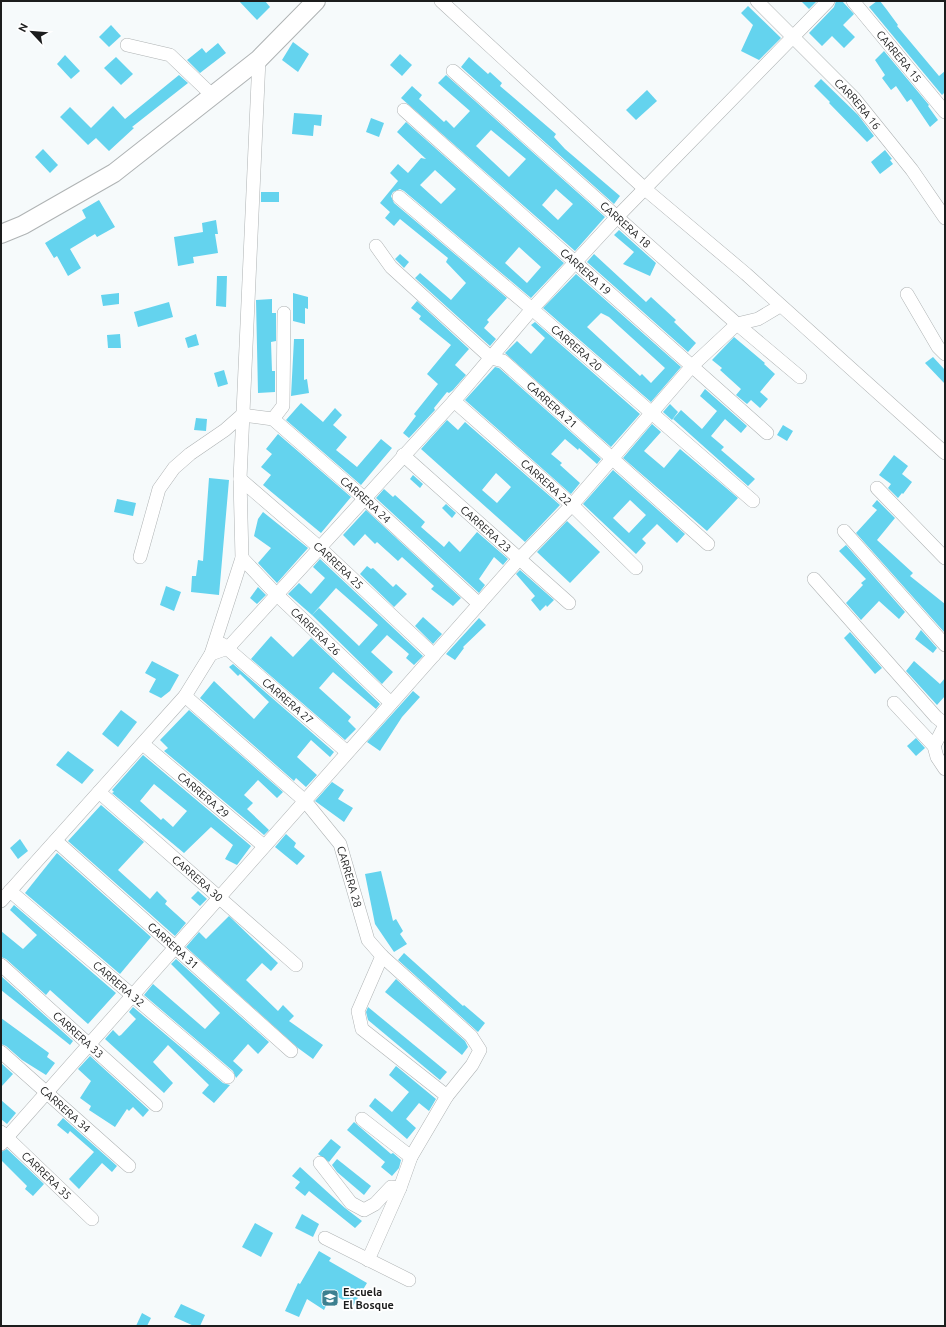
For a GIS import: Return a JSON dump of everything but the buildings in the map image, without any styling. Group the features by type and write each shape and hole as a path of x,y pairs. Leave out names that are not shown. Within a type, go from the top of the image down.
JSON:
{"main road":[{"path":"1,234 23,225 114,173 259,59 316,1"}],"street":[{"path":"441,1 645,189 746,274 945,453"},
{"name":"CARRERA 16","path":"757,1 794,36 854,98 912,170 945,218"},
{"path":"211,654 228,648 454,401 532,309 618,216 828,1"},
{"name":"CARRERA 15","path":"853,1 945,112"},
{"path":"127,45 170,55 213,96"},
{"path":"1,901 185,696 211,654 242,558 240,479 242,415 259,59"},
{"name":"CARRERA 18","path":"453,71 618,216 737,324 800,377"},
{"name":"CARRERA 19","path":"404,110 767,433"},
{"name":"CARRERA 20","path":"398,197 532,309 753,502"},
{"name":"CARRERA 21","path":"376,246 394,270 491,358 504,361 708,544"},
{"path":"907,294 943,347"},
{"path":"3,1137 46,1092 519,559 572,505 611,457 692,366 737,324 758,319 780,306"},
{"path":"140,557 159,489 174,468 190,454 225,430 242,415 273,419 283,406 284,313"},
{"name":"CARRERA 22","path":"454,401 572,505 636,568"},
{"name":"CARRERA 24","path":"273,419 364,498 479,604"},
{"name":"CARRERA 23","path":"403,455 569,603"},
{"name":"CARRERA 25","path":"240,479 320,548 434,655"},
{"path":"877,488 945,558"},
{"path":"844,531 945,645"},
{"name":"CARRERA 26","path":"242,558 276,594 391,703"},
{"path":"814,579 936,717 945,724 934,746"},
{"name":"CARRERA 27","path":"216,638 223,646 228,648 347,752"},
{"name":"CARRERA 28","path":"185,696 305,800 340,844 368,940 382,956 471,1036 480,1050 472,1065 448,1096"},
{"path":"894,703 934,746 937,757 945,769"},
{"name":"CARRERA 29","path":"143,744 264,846"},
{"name":"CARRERA 30","path":"99,792 296,965"},
{"name":"CARRERA 31","path":"56,841 291,1051"},
{"name":"CARRERA 32","path":"10,891 228,1077"},
{"path":"368,1260 400,1188 411,1157 448,1096 362,1029 358,1011 382,956"},
{"name":"CARRERA 33","path":"1,965 156,1104"},
{"name":"CARRERA 34","path":"1,1052 130,1166"},
{"path":"362,1119 411,1157"},
{"name":"CARRERA 35","path":"3,1137 92,1219"},
{"path":"320,1163 351,1203 364,1210 375,1204 391,1187 400,1188"},
{"path":"325,1238 408,1280"}],"place":[{"name":"Escuela El Bosque","path":"330,1298"}]}
